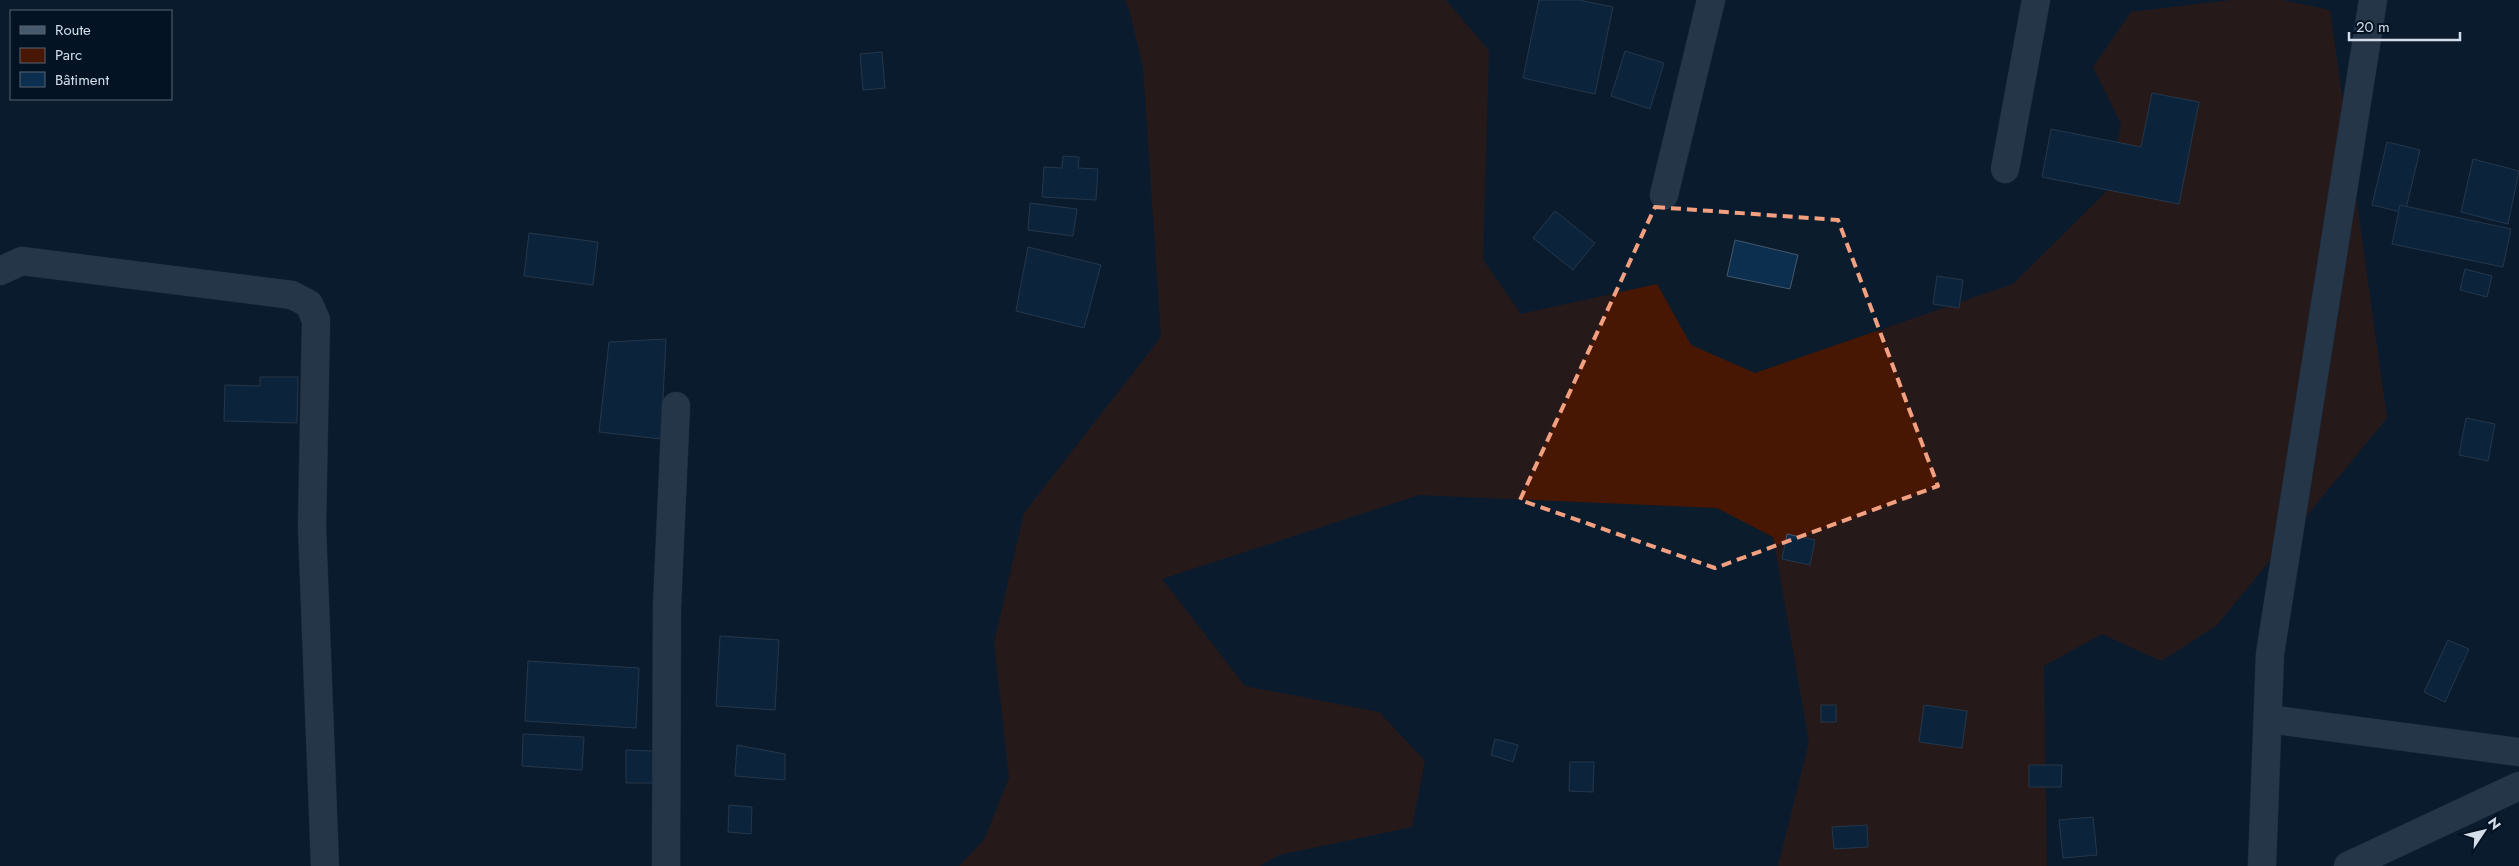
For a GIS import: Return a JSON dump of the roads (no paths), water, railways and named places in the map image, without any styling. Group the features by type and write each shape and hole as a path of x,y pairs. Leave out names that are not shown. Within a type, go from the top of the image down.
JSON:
{"street":[{"path":"1664,195 1711,0"},
{"path":"2005,168 2036,0"},
{"path":"2262,866 2270,654 2373,0"},
{"path":"0,272 22,261 292,295 309,304 316,320 312,527 325,866"},
{"path":"666,866 667,606 676,406"},
{"path":"2268,719 2519,752"},
{"path":"2348,866 2519,786"}]}
